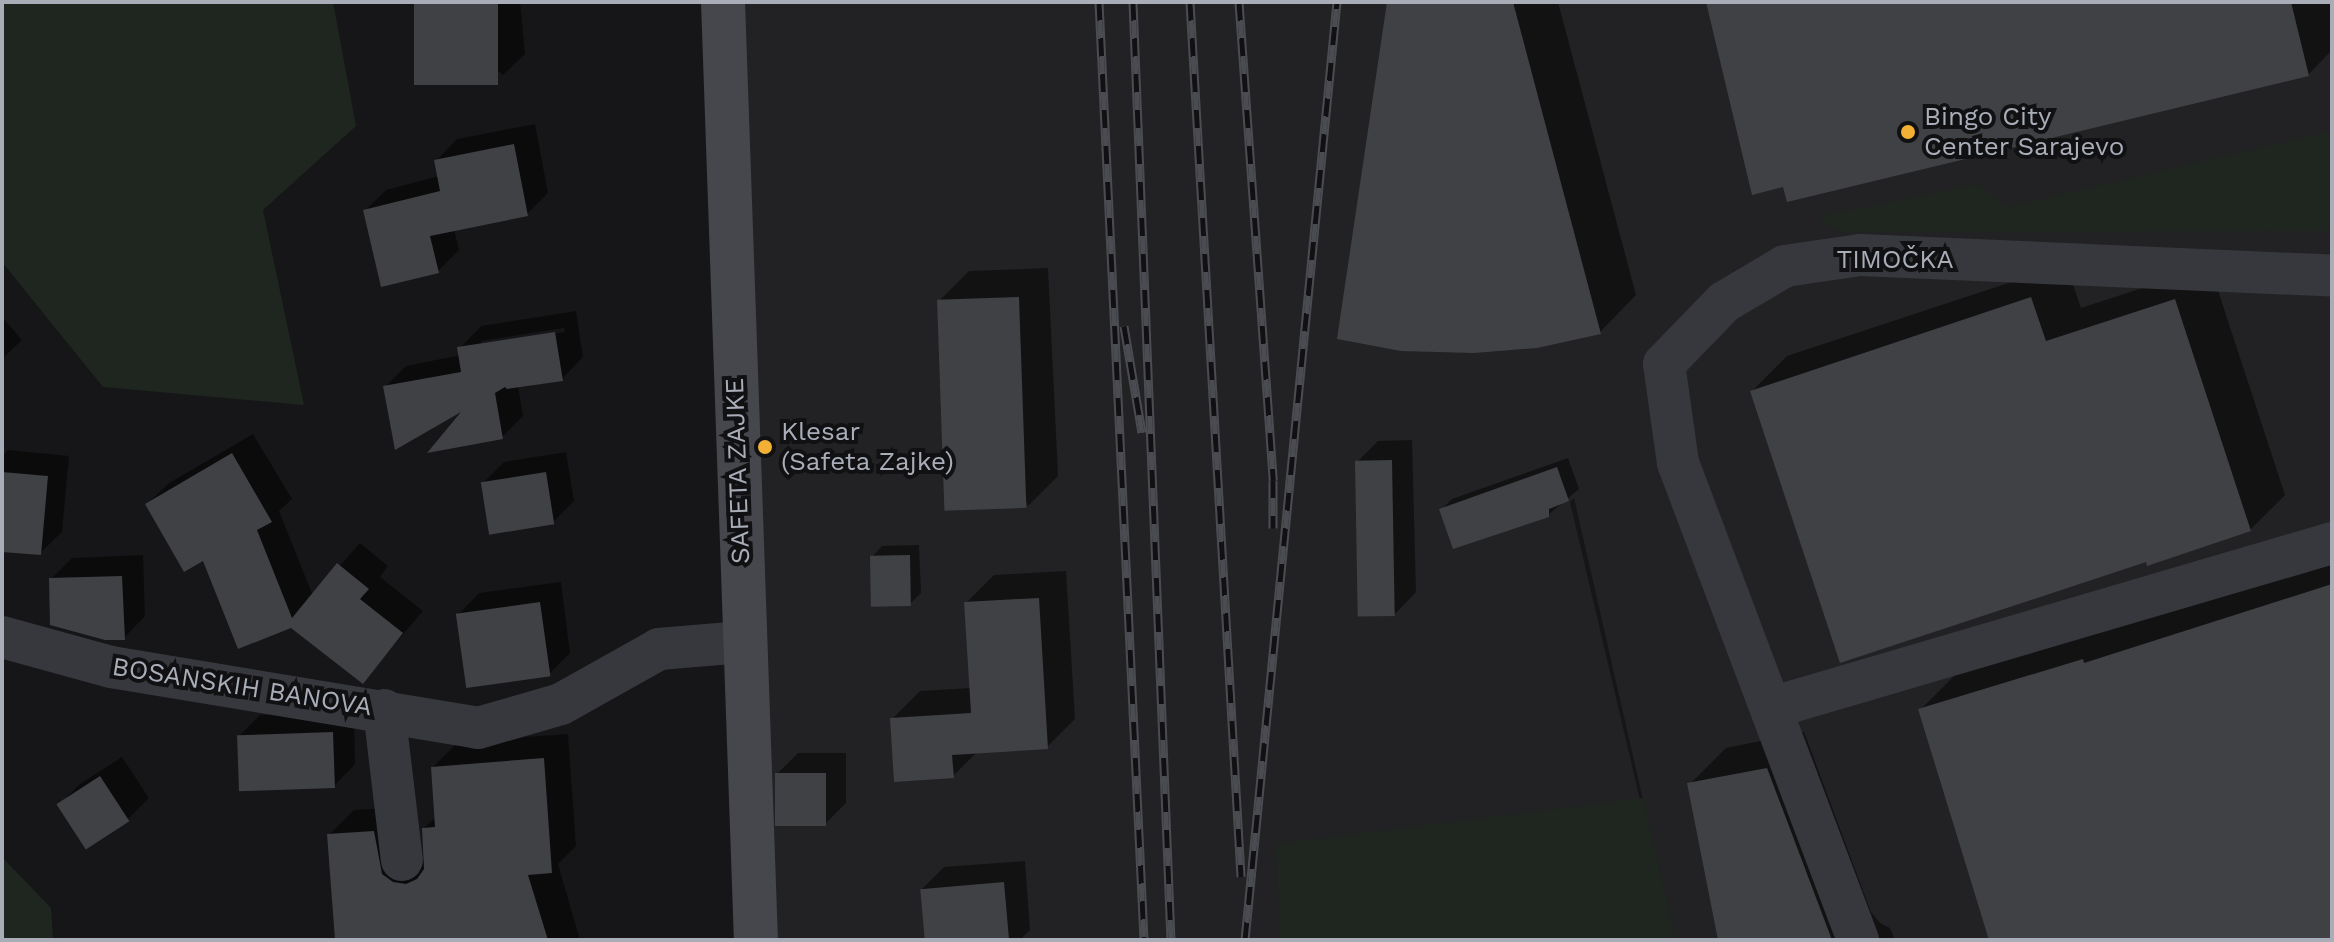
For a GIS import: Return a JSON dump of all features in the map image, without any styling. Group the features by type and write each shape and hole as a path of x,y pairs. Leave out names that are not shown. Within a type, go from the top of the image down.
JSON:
{"main road":[{"name":"SAFETA ZAJKE","path":"723,2 743,642 756,940"}],"street":[{"name":"TIMOČKA","path":"1858,940 1678,463 1664,364 1724,302 1785,266 1860,255 2332,276"},
{"path":"1771,708 2332,543"},
{"name":"BOSANSKIH BANOVA","path":"2,637 111,667 384,710 402,860"},
{"path":"384,710 478,728 561,704 659,649 743,642"}],"shaded area":[{"path":"2,2 333,2 356,126 263,210 304,405 103,387 2,262"},
{"path":"724,2 2332,2 2332,940 1675,940 1574,498 1570,502 1673,940 756,940"},
{"path":"2332,131 2332,231 1841,232 1818,217 1978,184 2007,207"},
{"path":"1643,798 1676,940 1280,940 1276,844"},
{"path":"2,857 51,908 53,940 2,940"}],"building":[{"path":"414,2 498,2 498,85 414,85"},
{"path":"1387,2 1513,2 1601,334 1537,348 1474,353 1401,351 1337,339"},
{"name":"Bingo City Center Sarajevo","path":"1706,2 2291,2 2309,76 1787,202 1783,187 1752,195"},
{"path":"514,144 528,216 430,236 439,273 381,287 363,210 440,191 434,160"},
{"path":"1019,297 1026,508 944,511 937,300"},
{"path":"2031,297 2046,341 2175,299 2251,531 2147,566 2146,562 1840,663 1750,391"},
{"path":"555,332 563,381 505,387 495,393 503,439 427,453 461,412 395,450 383,386 461,372 457,347"},
{"path":"232,453 272,522 257,530 292,618 337,563 369,589 360,599 403,633 363,684 291,628 238,649 203,561 184,572 145,504"},
{"path":"1392,460 1395,616 1358,617 1355,461"},
{"path":"1557,467 1569,501 1549,509 1549,517 1453,549 1439,509"},
{"path":"2,472 48,476 41,555 2,552"},
{"path":"546,472 554,524 489,535 481,482"},
{"path":"910,555 911,606 871,607 870,556"},
{"path":"122,576 125,640 105,640 50,625 49,578"},
{"path":"2332,584 2332,940 1989,940 1918,709 2083,659 2084,663"},
{"path":"1039,598 1048,749 952,755 954,778 894,782 890,718 971,713 964,602"},
{"path":"540,602 550,676 466,688 456,614"},
{"path":"333,732 335,788 239,791 237,735"},
{"path":"544,758 552,873 528,875 548,940 335,940 327,834 374,831 382,874 393,882 406,884 417,879 424,869 422,828 435,827 431,767"},
{"path":"1767,768 1832,940 1718,940 1687,783"},
{"path":"775,773 826,773 826,826 775,826"},
{"path":"100,776 129,821 86,850 56,804"},
{"path":"1004,882 1009,940 925,940 920,889"}],"railway":[{"path":"1099,2 1144,940"},
{"path":"1133,2 1171,940"},
{"path":"1190,2 1241,877"},
{"path":"1239,2 1273,480 1273,528"},
{"path":"1245,940 1337,2"},
{"path":"1124,326 1142,432"}],"place":[{"name":"Bingo City Center Sarajevo","path":"1908,132"},
{"name":"Klesar (Safeta Zajke)","path":"765,447"}]}
